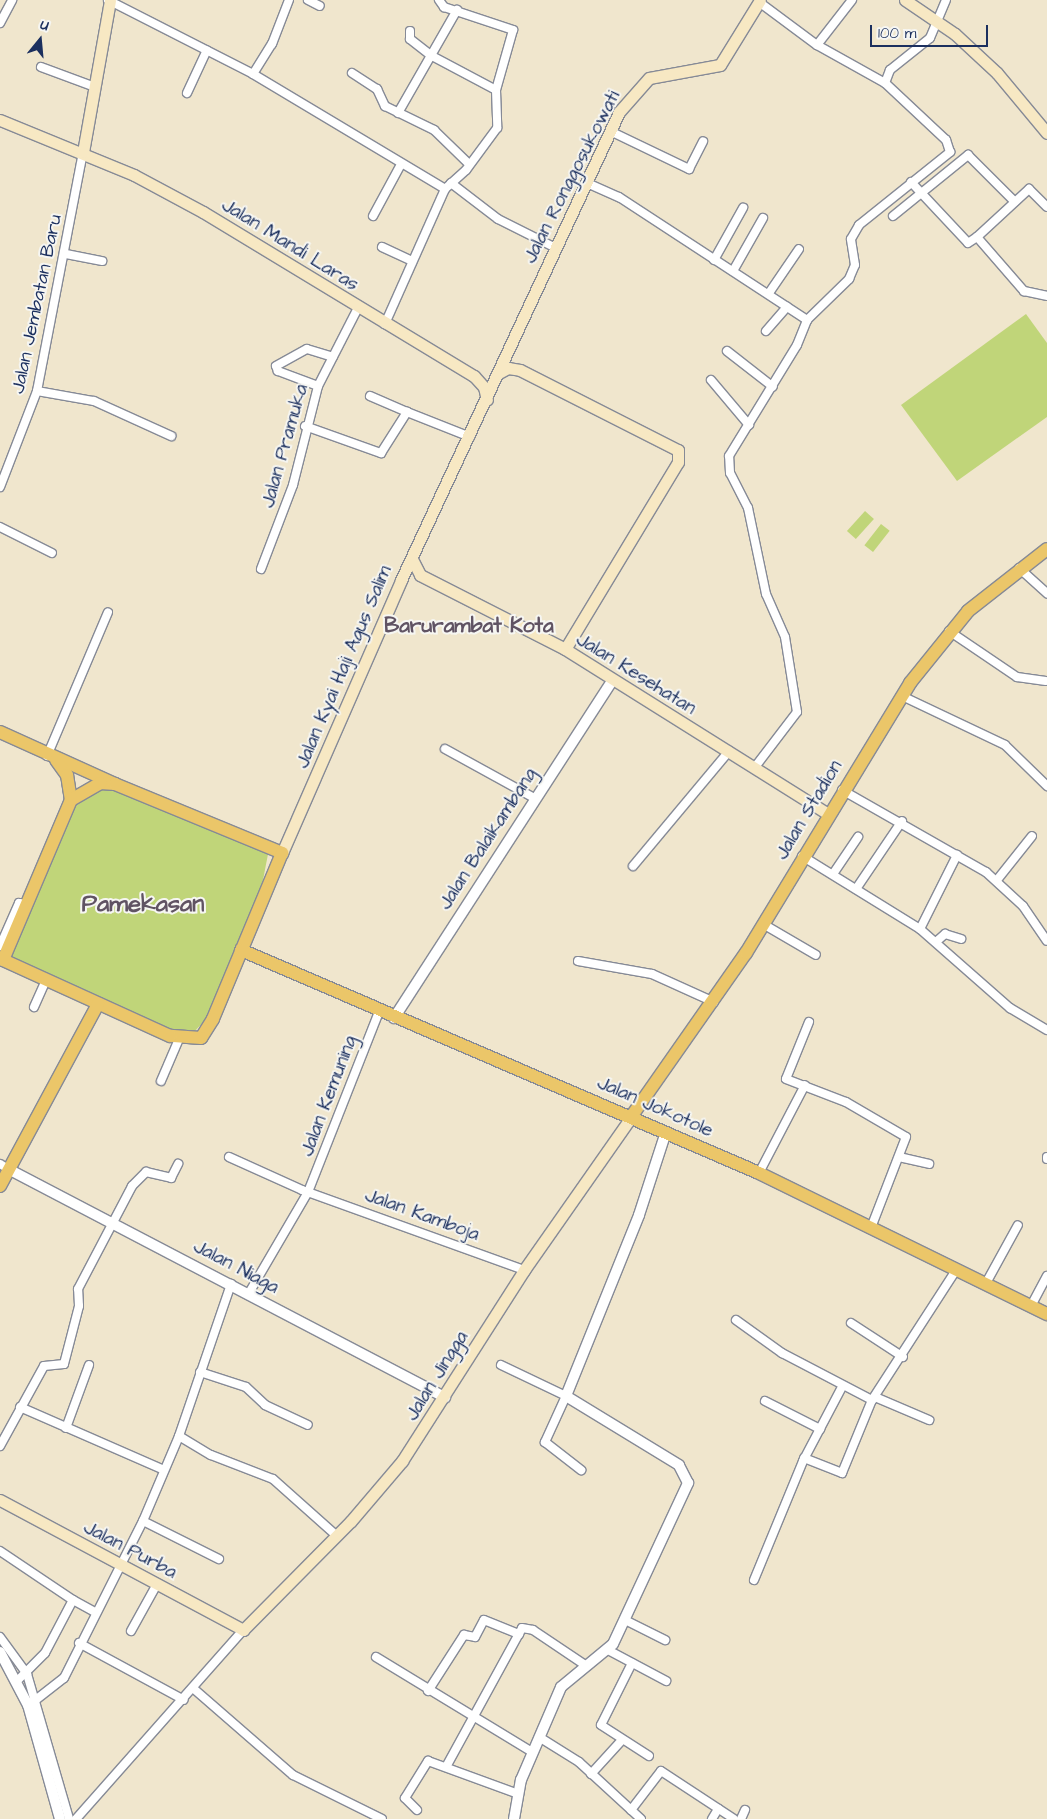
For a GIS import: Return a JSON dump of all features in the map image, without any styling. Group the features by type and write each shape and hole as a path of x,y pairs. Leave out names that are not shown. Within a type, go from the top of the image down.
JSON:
{"main road":[{"path":"83,152 92,86 109,0"},
{"path":"905,0 955,34 998,73 1047,133"},
{"name":"Jalan Ronggosukowati","path":"499,372 510,351 554,247 623,105 650,78 720,65 759,1"},
{"name":"Jalan Mandi Laras","path":"0,120 83,152 183,201 358,308 474,376"},
{"path":"510,351 520,370"},
{"path":"474,376 487,378 499,372 520,370 673,446 679,456 565,649"},
{"name":"Jalan Kyai Haji Agus Salim","path":"179,1039 195,1040 206,1032 401,580 487,401 499,372"},
{"path":"474,376 484,387 487,401"},
{"name":"Jalan Stadion","path":"635,1118 714,1002 764,924 802,856 902,696 950,630 1019,568 1047,549"},
{"path":"401,580 420,575 412,559"},
{"name":"Jalan Kesehatan","path":"420,575 565,649 828,814"},
{"path":"0,732 52,758 282,853"},
{"path":"52,758 66,775 71,800"},
{"path":"115,784 86,788 71,800 28,904 1,960 179,1039"},
{"name":"Jalan Jokotole","path":"241,950 379,1012 635,1118 759,1173 872,1225 985,1285 1047,1314"},
{"path":"0,1186 5,1167 98,1004"},
{"name":"Jalan Jingga","path":"243,1630 336,1536 402,1461 524,1270 635,1118"},
{"name":"Jalan Purba","path":"0,1500 243,1630"}],"street":[{"path":"0,23 12,0"},
{"path":"109,0 253,74 400,166 444,189"},
{"path":"253,74 272,44 289,0"},
{"path":"308,0 320,6"},
{"path":"385,324 444,189 469,164 497,128 496,90 513,30 444,7 439,0"},
{"path":"817,45 852,0"},
{"path":"885,83 890,70 924,44 940,24 946,0"},
{"path":"759,1 817,45 885,83 949,144 947,156 916,188 893,216"},
{"path":"398,113 457,10"},
{"path":"410,31 410,40 432,56 496,90"},
{"path":"187,93 207,50"},
{"path":"41,67 92,86"},
{"path":"352,73 377,89 382,103 398,113 434,130 469,164"},
{"path":"610,131 689,169 703,141"},
{"name":"Jalan Jembatan Baru","path":"0,487 31,411 37,391 66,254 83,152"},
{"path":"761,771 797,712 785,637 766,594 748,508 728,463 773,387 807,320 849,278 855,265 851,239 859,226 968,155 1015,202"},
{"path":"373,216 400,166"},
{"path":"587,182 619,198 714,260 770,293 807,320"},
{"path":"451,183 498,219 554,247"},
{"path":"916,188 968,243 1031,189 1047,206"},
{"path":"714,260 743,208"},
{"path":"733,271 763,218"},
{"path":"977,237 1024,291 1047,296"},
{"path":"382,247 412,262"},
{"path":"770,293 799,249"},
{"path":"66,254 102,261"},
{"path":"766,331 787,306"},
{"name":"Jalan Pramuka","path":"261,569 293,485 305,426 318,386 358,308"},
{"path":"318,386 278,371 276,366 307,349 333,357"},
{"path":"727,351 773,387"},
{"path":"711,380 749,425"},
{"path":"37,391 94,402 169,435"},
{"path":"370,396 470,437"},
{"path":"305,426 381,453 407,412"},
{"path":"0,526 52,553"},
{"path":"1019,568 1047,593"},
{"path":"52,758 108,612"},
{"path":"950,630 1017,677 1046,681"},
{"name":"Jalan Balaikambang","path":"394,1018 534,798 613,680"},
{"path":"902,696 1005,745 1047,786"},
{"path":"445,748 534,798"},
{"path":"633,866 729,751"},
{"path":"842,790 902,821 997,880 1023,906 1047,941"},
{"path":"856,888 902,821"},
{"path":"833,874 858,836"},
{"path":"997,880 1032,836"},
{"path":"920,929 958,855"},
{"path":"802,856 856,888 937,941 1010,1008 1047,1030"},
{"path":"1,940 19,903 28,904"},
{"path":"764,924 816,954"},
{"path":"937,941 945,934 961,939"},
{"path":"578,961 652,974 714,1002"},
{"path":"34,1007 46,980"},
{"name":"Jalan Kemuning","path":"249,1293 308,1192 379,1012"},
{"path":"809,1022 785,1077 906,1135 872,1225"},
{"path":"161,1081 179,1039"},
{"path":"759,1173 805,1085"},
{"path":"581,1470 544,1442 566,1396 639,1215 666,1132"},
{"path":"899,1156 929,1164"},
{"name":"Jalan Kamboja","path":"229,1157 308,1192 524,1270"},
{"path":"0,1446 44,1366 64,1364 79,1306 78,1289 112,1223 143,1174 168,1179 178,1164"},
{"name":"Jalan Niaga","path":"5,1167 249,1293 444,1397"},
{"path":"985,1285 1018,1225"},
{"path":"804,1458 838,1474 848,1464 870,1399 900,1355 953,1268"},
{"path":"1031,1306 1047,1276"},
{"path":"33,1702 58,1686 143,1521 178,1436 231,1284"},
{"path":"736,1320 763,1342 842,1387 930,1420"},
{"path":"851,1323 900,1355"},
{"path":"66,1428 89,1365"},
{"path":"501,1365 566,1396 686,1471 688,1484 674,1518 625,1620 608,1650 564,1682 532,1752 516,1793 514,1819"},
{"path":"200,1372 246,1387 265,1405 308,1425"},
{"path":"754,1580 804,1458 842,1387"},
{"path":"765,1401 820,1429"},
{"path":"20,1407 164,1470"},
{"path":"178,1436 211,1455 273,1479 336,1536"},
{"path":"143,1521 219,1559"},
{"path":"0,1551 73,1600 95,1612"},
{"path":"130,1631 157,1584"},
{"path":"22,1677 45,1653 73,1600"},
{"path":"428,1690 464,1636 475,1637 484,1620 518,1634"},
{"path":"625,1620 665,1640"},
{"path":"446,1767 522,1628 533,1630 585,1665"},
{"path":"76,1819 194,1689 243,1630"},
{"path":"0,1637 22,1677 33,1702 60,1819"},
{"path":"79,1643 184,1700"},
{"path":"608,1650 666,1681"},
{"path":"0,1652 22,1677 47,1765 69,1819"},
{"path":"376,1657 472,1718 532,1752"},
{"path":"632,1663 601,1725 621,1741 649,1756"},
{"path":"194,1689 293,1775 382,1819"},
{"path":"539,1737 591,1774 641,1819"},
{"path":"591,1774 621,1741"},
{"path":"417,1810 405,1798 424,1764 428,1761 516,1793"},
{"path":"631,1810 661,1771 734,1819"},
{"path":"712,1819 718,1809"},
{"path":"741,1819 745,1810"}],"green space":[{"path":"1026,314 1047,343 1047,417 957,481 901,405"},
{"path":"865,511 874,519 856,539 847,531"},
{"path":"881,524 890,531 873,552 864,545"},
{"path":"92,780 263,848 268,854 259,901 211,1014 193,1033 170,1032 15,963 8,955 73,796"}],"district":[{"name":"Barurambat Kota","path":"469,626"},
{"name":"Pamekasan","path":"143,905"}]}
